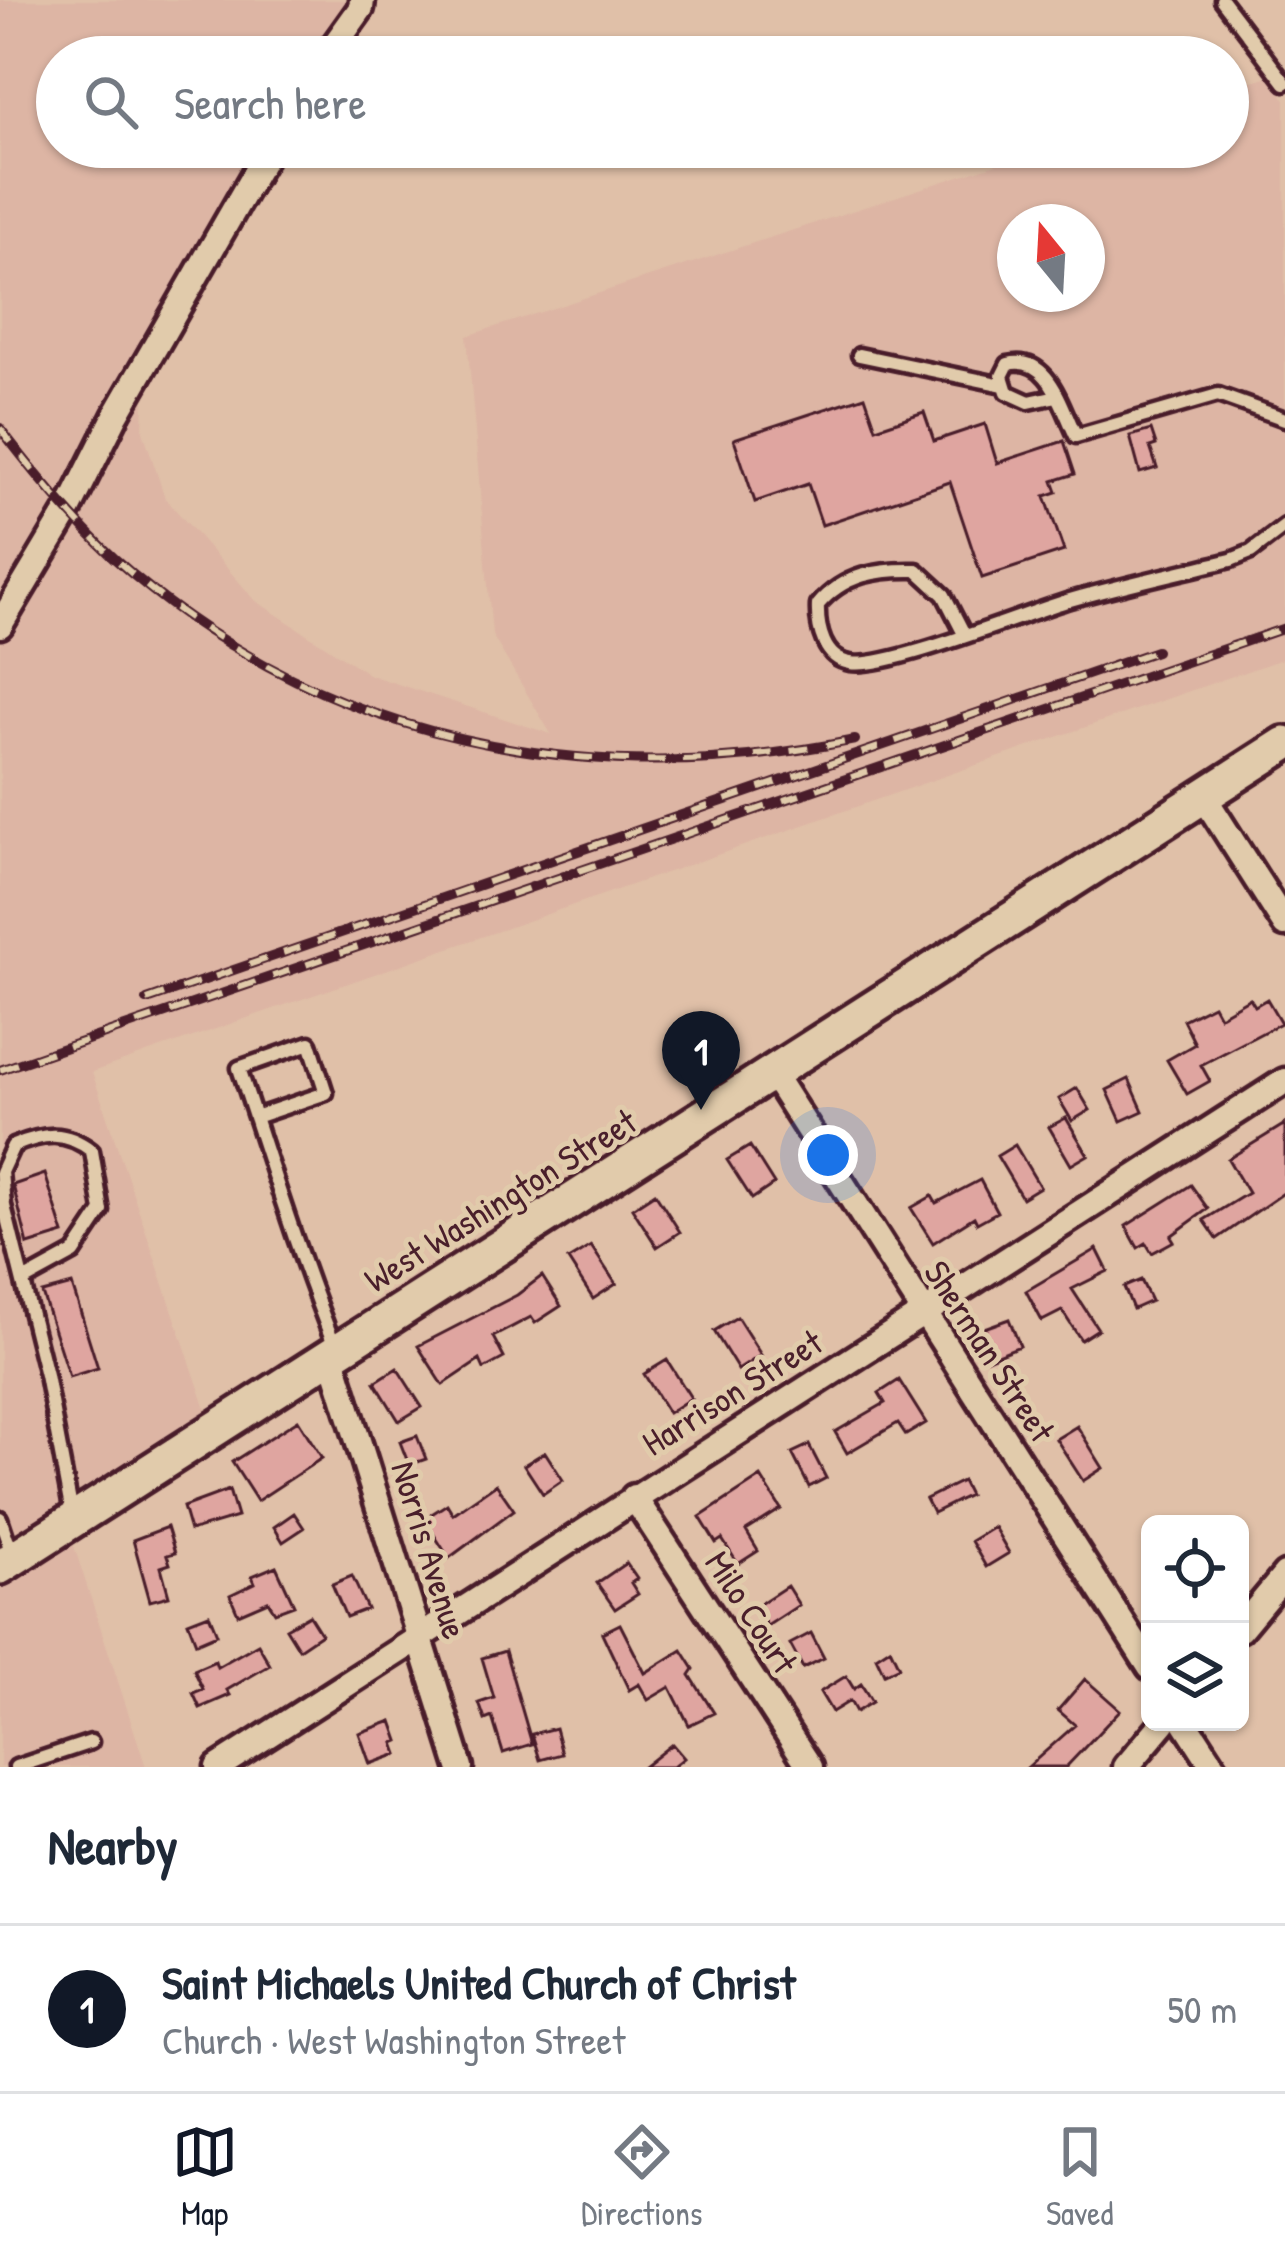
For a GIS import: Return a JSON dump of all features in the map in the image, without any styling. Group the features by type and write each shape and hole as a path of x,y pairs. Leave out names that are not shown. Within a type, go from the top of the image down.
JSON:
{"main road":[{"name":"West Washington Street","path":"7,1563 1285,744"}],"street":[{"path":"341,36 364,3"},
{"path":"0,626 258,168"},
{"path":"1204,797 1285,923"},
{"name":"Sherman Street","path":"772,1073 1141,1653"},
{"name":"Harrison Street","path":"218,1767 1285,1081"},
{"name":"Norris Avenue","path":"334,1352 460,1767"},
{"name":"Milo Court","path":"634,1497 810,1767"},
{"path":"1245,1623 1285,1575"},
{"path":"1126,1767 1156,1731"},
{"path":"1191,1731 1214,1767"}],"lane":[{"path":"1222,0 1285,83"},
{"path":"859,355 1003,385"},
{"path":"1057,396 1030,402 1007,392 1003,385 1008,364 1021,361 1038,367 1057,396 1076,436 1218,395 1285,419"},
{"path":"964,634 935,582 917,570 888,569 842,582 818,605 823,640 845,663 871,664 1071,600 1231,560 1251,552 1285,526"},
{"path":"255,1117 326,1093 310,1043 239,1068 255,1117 334,1352"},
{"path":"23,1281 74,1253 102,1211 92,1151 71,1135 37,1136 13,1146 1,1172 4,1206 46,1375 73,1520"},
{"path":"0,1518 7,1563"},
{"path":"16,1767 91,1742"}],"shaded area":[{"path":"0,0 372,0 350,36 36,36 36,168 269,168 145,371 143,431 165,498 256,601 370,675 551,734 492,635 467,336 984,168 1249,168 1249,82 1272,75 1285,100 1285,658 92,1072 211,1424 0,1556"},
{"path":"72,1540 146,1767 0,1767 0,1586"}],"building":[{"path":"865,396 876,428 924,412 934,441 985,424 997,463 1064,441 1075,474 1053,481 1057,492 1045,496 1064,551 982,578 950,482 822,525 808,484 755,502 734,439"},
{"path":"1151,430 1156,445 1150,447 1157,468 1140,473 1130,436"},
{"path":"1250,998 1255,1006 1267,999 1281,1023 1201,1065 1210,1081 1187,1094 1167,1060 1195,1044 1183,1020 1213,1005 1219,1016"},
{"path":"1129,1079 1143,1111 1121,1121 1107,1090"},
{"path":"1077,1088 1090,1110 1072,1121 1059,1099"},
{"path":"1066,1118 1088,1155 1071,1165 1049,1127"},
{"path":"1285,1124 1285,1192 1217,1239 1204,1220 1248,1193 1228,1159"},
{"path":"1015,1145 1040,1187 1022,1198 997,1156"},
{"path":"750,1146 774,1184 752,1199 727,1160"},
{"path":"45,1174 64,1234 28,1245 13,1185"},
{"path":"980,1180 997,1212 977,1223 974,1217 933,1243 911,1208 932,1196 936,1203"},
{"path":"1191,1185 1208,1209 1171,1236 1174,1241 1152,1253 1146,1243 1138,1248 1126,1226"},
{"path":"655,1193 680,1232 657,1247 632,1208"},
{"path":"591,1246 616,1284 593,1299 568,1260"},
{"path":"1097,1249 1108,1271 1072,1289 1098,1329 1081,1340 1062,1311 1042,1321 1026,1291"},
{"path":"542,1276 561,1306 535,1323 531,1317 493,1337 504,1358 484,1369 480,1360 443,1385 418,1346 517,1295"},
{"path":"1141,1280 1151,1301 1133,1309 1124,1287"},
{"path":"72,1285 98,1368 69,1377 42,1293"},
{"path":"737,1317 761,1355 738,1370 714,1331"},
{"path":"1009,1319 1020,1346 987,1359 976,1331"},
{"path":"667,1360 691,1398 668,1413 644,1374"},
{"path":"397,1368 422,1407 399,1421 375,1382"},
{"path":"899,1380 926,1423 906,1435 898,1423 847,1453 835,1432 885,1403 879,1393"},
{"path":"298,1420 322,1458 257,1501 232,1462"},
{"path":"1077,1426 1103,1468 1083,1481 1056,1439"},
{"path":"417,1436 426,1459 409,1465 400,1442"},
{"path":"809,1445 826,1478 809,1487 792,1453"},
{"path":"545,1452 563,1480 543,1494 524,1465"},
{"path":"761,1477 781,1509 746,1531 758,1551 738,1564 722,1539 716,1543 700,1517"},
{"path":"962,1481 969,1495 933,1513 926,1499"},
{"path":"496,1484 514,1510 449,1558 424,1519 447,1504 453,1514"},
{"path":"229,1490 237,1517 190,1531 183,1507"},
{"path":"294,1513 304,1528 283,1542 274,1527"},
{"path":"167,1527 175,1553 167,1555 170,1564 161,1567 169,1596 150,1601 133,1540"},
{"path":"994,1527 1009,1553 986,1567 971,1541"},
{"path":"626,1563 637,1579 631,1583 638,1594 615,1609 597,1583"},
{"path":"276,1566 294,1605 275,1612 268,1601 238,1614 230,1595 255,1583 252,1576"},
{"path":"352,1576 367,1609 346,1617 332,1584"},
{"path":"787,1586 799,1605 767,1626 755,1607"},
{"path":"209,1614 217,1634 196,1643 188,1622"},
{"path":"309,1615 321,1634 299,1649 286,1628"},
{"path":"620,1624 645,1673 682,1650 694,1669 690,1675 714,1713 689,1725 670,1687 648,1700 639,1684 629,1690 602,1633"},
{"path":"811,1633 824,1658 803,1668 790,1644"},
{"path":"258,1644 270,1665 227,1690 230,1695 200,1708 193,1693 203,1689 194,1670 215,1661 217,1667"},
{"path":"890,1648 899,1667 884,1674 876,1657"},
{"path":"505,1651 532,1744 503,1753 492,1717 485,1720 479,1703 494,1698 482,1658"},
{"path":"846,1676 854,1689 861,1684 872,1702 856,1712 850,1701 832,1712 820,1692"},
{"path":"1085,1679 1120,1710 1066,1767 1028,1767 1075,1725 1058,1710"},
{"path":"392,1721 398,1754 370,1764 359,1733"},
{"path":"555,1728 562,1754 540,1760 532,1734"},
{"path":"672,1744 684,1758 673,1767 643,1767"}],"railway":[{"path":"0,428 98,543 194,621 279,672 369,711 462,739 558,755 656,760 755,755 855,740"},
{"path":"0,1070 1285,628"},
{"path":"147,1000 1156,651"}],"place":[{"name":"Saint Michaels United Church of Christ","path":"701,1110"}]}
